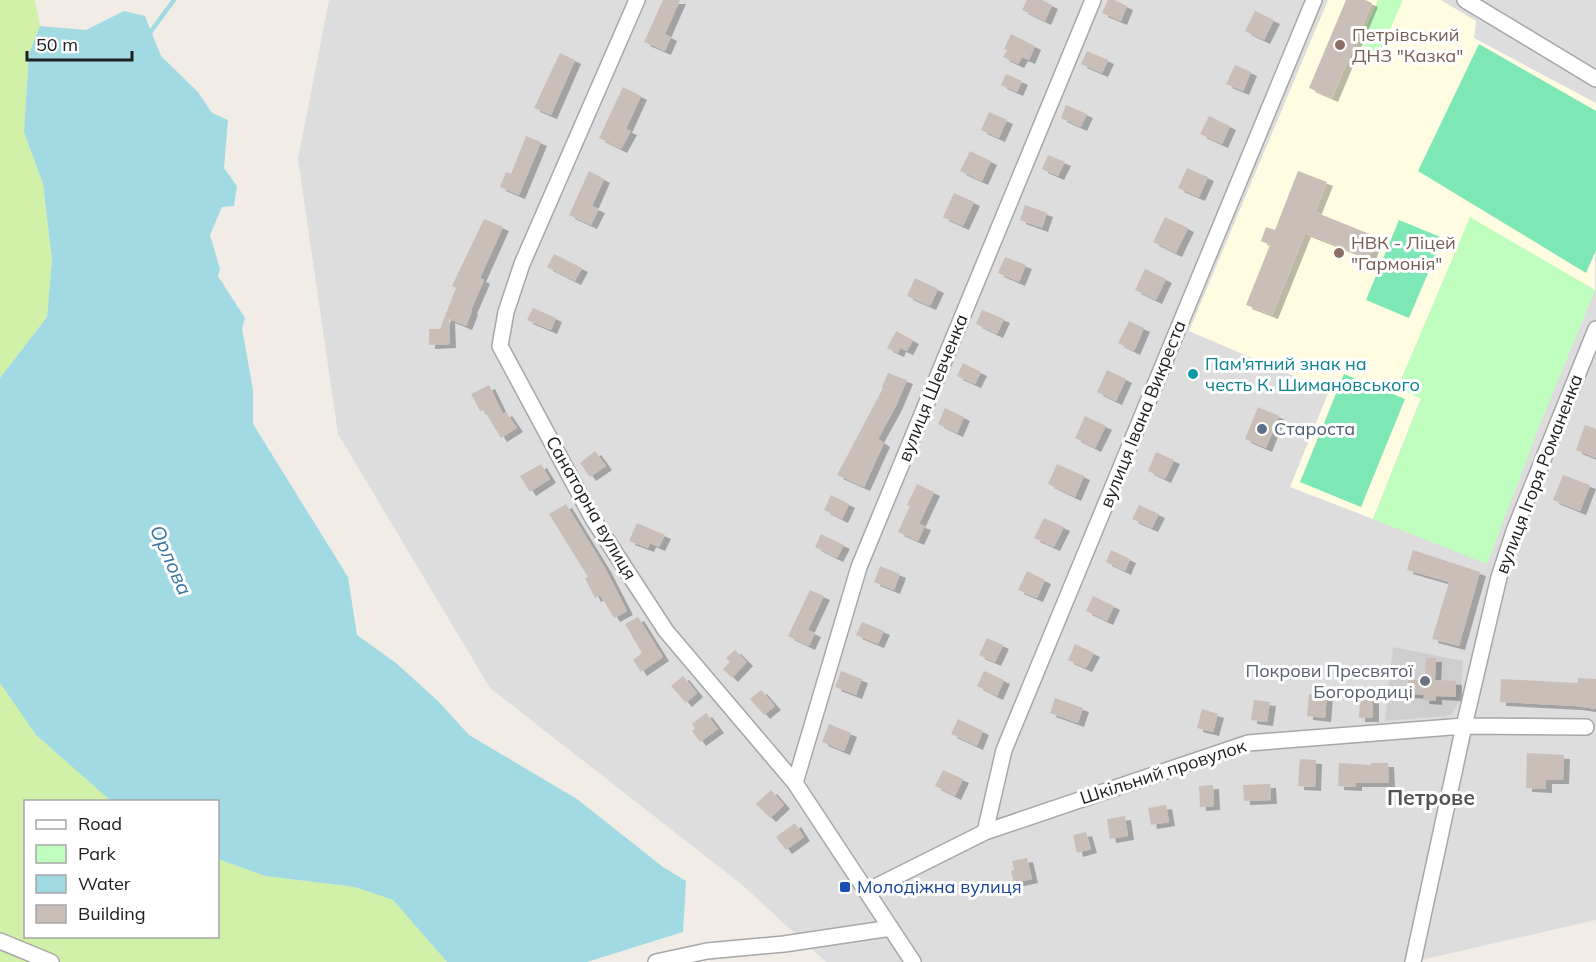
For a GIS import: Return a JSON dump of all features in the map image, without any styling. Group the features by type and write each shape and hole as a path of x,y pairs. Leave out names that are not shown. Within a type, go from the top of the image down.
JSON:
{"street":[{"name":"Санаторна вулиця","path":"637,0 522,264 506,312 500,346 593,519 666,631 795,783 914,962"},
{"name":"вулиця Шевченка","path":"795,783 859,567 1093,0"},
{"name":"вулиця Івана Викреста","path":"985,832 1004,750 1314,0"},
{"path":"1465,0 1596,79"},
{"name":"вулиця Ігоря Романенка","path":"1413,962 1499,577 1514,531 1596,329"},
{"name":"Шкільний провулок","path":"867,891 985,832 1248,743 1464,726 1586,727"},
{"path":"656,962 707,951 784,944 891,928"},
{"path":"0,941 51,962"}],"shaded area":[{"path":"329,0 1596,0 1596,920 1412,962 826,962 741,884 490,688 338,434 298,159"},
{"name":"НВК - Ліцей \"Гармонія\"","path":"1328,0 1441,0 1476,21 1474,38 1596,103 1595,290 1470,218 1398,387 1421,398 1373,519 1290,487 1329,391 1189,331"},
{"name":"Покрови Пресвятої Богородиці","path":"1393,647 1463,661 1460,700 1452,714 1385,721"}],"green space":[{"path":"0,0 35,0 40,26 29,53 24,132 43,184 52,260 47,317 0,378"},
{"path":"1378,0 1403,0 1379,54 1359,44"},
{"path":"1479,44 1596,111 1596,250 1586,273 1418,171"},
{"path":"1470,217 1595,290 1539,427 1487,564 1373,519 1421,399 1398,387"},
{"path":"1399,220 1443,238 1409,318 1366,300"},
{"path":"1344,374 1405,399 1361,507 1300,482"},
{"path":"0,683 36,735 110,800 24,800 24,938 219,938 219,859 265,876 355,887 393,900 447,962 0,962"}],"water":[{"path":"124,11 145,16 161,56 198,92 212,113 228,120 224,168 237,186 234,206 222,207 210,235 220,269 218,276 245,318 242,328 253,390 253,424 348,577 357,635 396,663 438,701 469,735 577,799 663,867 686,881 683,932 587,962 447,962 393,900 355,887 265,876 219,859 219,800 110,800 36,735 0,683 0,378 47,317 52,260 43,184 24,132 29,53 40,26 86,30"}],"building":[{"path":"663,0 680,0 665,34 671,37 665,51 644,42"},
{"path":"1027,0 1042,0 1052,5 1045,21 1022,10"},
{"path":"1108,0 1114,0 1127,6 1121,21 1102,13"},
{"name":"Петрівський ДНЗ \"Казка\"","path":"1346,0 1365,0 1372,3 1332,98 1309,88"},
{"path":"1255,11 1274,20 1264,40 1245,31"},
{"path":"1011,34 1035,46 1029,60 1022,57 1018,64 1003,57"},
{"path":"1087,51 1108,60 1102,73 1081,64"},
{"path":"560,53 575,60 551,115 534,108"},
{"path":"1235,65 1251,72 1243,91 1226,84"},
{"path":"1006,74 1022,81 1017,92 1001,85"},
{"path":"623,87 641,96 626,129 631,131 621,149 599,138"},
{"path":"1066,105 1087,114 1081,127 1061,118"},
{"path":"989,112 1007,120 999,138 981,130"},
{"path":"1209,116 1230,126 1222,144 1200,134"},
{"path":"526,136 541,142 519,195 500,187 506,172 511,174"},
{"path":"970,151 991,161 982,181 960,171"},
{"path":"1048,155 1065,162 1058,176 1042,169"},
{"path":"1187,168 1208,177 1199,197 1178,188"},
{"path":"589,171 604,179 592,206 599,209 591,225 569,215"},
{"path":"1298,171 1327,182 1315,212 1377,237 1369,258 1305,233 1272,315 1246,305 1270,245 1261,241 1266,227 1275,230"},
{"path":"954,193 974,202 963,226 943,217"},
{"path":"1025,205 1047,213 1042,228 1020,220"},
{"path":"1165,217 1188,228 1176,253 1153,242"},
{"path":"484,219 503,227 480,278 484,280 466,326 449,319 450,344 429,345 429,329 440,329 456,288 452,286"},
{"path":"554,254 582,268 575,281 547,267"},
{"path":"1005,257 1026,265 1019,282 998,273"},
{"path":"1145,269 1166,279 1156,300 1135,290"},
{"path":"915,278 938,289 930,306 907,296"},
{"path":"533,308 556,318 551,330 527,320"},
{"path":"982,310 1004,319 997,334 976,324"},
{"path":"1129,321 1144,328 1134,351 1118,343"},
{"path":"896,331 913,340 907,351 900,348 898,353 887,348"},
{"path":"963,363 981,372 975,384 957,376"},
{"path":"1107,370 1126,379 1116,401 1097,392"},
{"path":"888,373 907,380 878,439 884,443 864,487 837,475 883,388"},
{"path":"489,385 503,414 506,412 517,428 501,438 484,410 480,411 471,394"},
{"path":"1258,407 1279,416 1266,448 1245,439"},
{"path":"945,408 964,417 957,433 938,424"},
{"path":"1085,416 1106,426 1095,448 1075,438"},
{"path":"1585,425 1596,429 1596,458 1576,450"},
{"path":"595,451 606,466 590,477 580,463"},
{"path":"1156,452 1174,460 1165,479 1148,471"},
{"path":"541,464 550,479 530,492 520,476"},
{"path":"1057,464 1084,476 1075,497 1048,484"},
{"path":"1563,475 1590,485 1580,511 1553,500"},
{"path":"917,484 934,492 919,524 925,526 918,541 898,532"},
{"path":"831,495 849,504 842,519 824,510"},
{"path":"566,504 605,568 627,611 614,618 600,595 595,598 585,578 588,577 549,514"},
{"path":"1139,505 1159,514 1152,528 1132,519"},
{"path":"1044,518 1064,527 1054,547 1034,538"},
{"path":"637,523 665,535 659,547 650,543 648,548 629,541"},
{"path":"821,534 844,545 837,558 815,547"},
{"path":"1111,550 1130,559 1125,571 1106,562"},
{"path":"1413,550 1480,572 1459,646 1432,639 1449,582 1407,570"},
{"path":"880,566 900,574 894,590 874,582"},
{"path":"1027,571 1045,580 1037,598 1018,590"},
{"path":"810,590 824,596 808,630 815,633 809,646 788,636"},
{"path":"1093,596 1114,606 1107,621 1086,611"},
{"path":"638,617 663,657 641,672 633,660 642,653 625,624"},
{"path":"862,622 884,631 878,644 856,635"},
{"path":"987,638 1003,645 995,662 979,655"},
{"path":"1075,644 1094,653 1086,668 1068,660"},
{"path":"735,650 747,662 732,678 723,669 730,662 726,658"},
{"path":"1426,658 1436,658 1435,680 1456,681 1456,697 1436,696 1436,701 1423,700 1424,695 1408,694 1408,680 1425,680"},
{"path":"841,671 862,679 856,695 835,687"},
{"path":"984,671 1004,680 997,696 977,686"},
{"path":"683,676 697,693 686,703 671,686"},
{"path":"1578,678 1596,679 1596,709 1500,702 1501,679 1578,683"},
{"path":"761,690 775,706 764,715 750,699"},
{"path":"1309,694 1327,695 1325,718 1307,716"},
{"path":"1360,695 1373,695 1373,718 1359,718"},
{"path":"1055,698 1083,708 1078,723 1050,713"},
{"path":"1254,700 1270,702 1267,722 1251,720"},
{"path":"1202,709 1218,714 1213,732 1197,728"},
{"path":"706,713 718,729 700,742 692,731 695,728 692,724"},
{"path":"958,719 983,731 977,746 951,734"},
{"path":"829,724 851,733 844,751 822,742"},
{"path":"1527,753 1564,755 1563,780 1546,780 1546,789 1526,788"},
{"path":"1300,759 1316,760 1315,787 1298,786"},
{"path":"1339,763 1371,765 1371,763 1388,763 1389,783 1356,783 1356,787 1338,786"},
{"path":"943,770 963,779 955,796 935,786"},
{"path":"1270,784 1271,800 1244,801 1243,785"},
{"path":"1213,785 1214,806 1200,807 1199,786"},
{"path":"771,790 784,805 770,818 756,804"},
{"path":"1166,805 1169,822 1151,825 1148,808"},
{"path":"1125,816 1128,836 1110,839 1107,819"},
{"path":"795,823 804,837 786,850 776,837"},
{"path":"1086,832 1091,849 1077,853 1073,835"},
{"path":"1027,858 1032,879 1014,883 1011,871 1014,870 1012,861"}],"waterway":[{"name":"Орлова","path":"149,34 174,0"}],"place":[{"name":"Петрівський ДНЗ \"Казка\"","path":"1340,45"},
{"name":"НВК - Ліцей \"Гармонія\"","path":"1339,253"},
{"name":"Пам'ятний знак на честь К. Шимановського","path":"1193,374"},
{"name":"Староста","path":"1262,429"},
{"name":"Покрови Пресвятої Богородиці","path":"1425,681"},
{"name":"Молодіжна вулиця","path":"845,887"}],"district":[{"name":"Петрове","path":"1431,798"}]}
